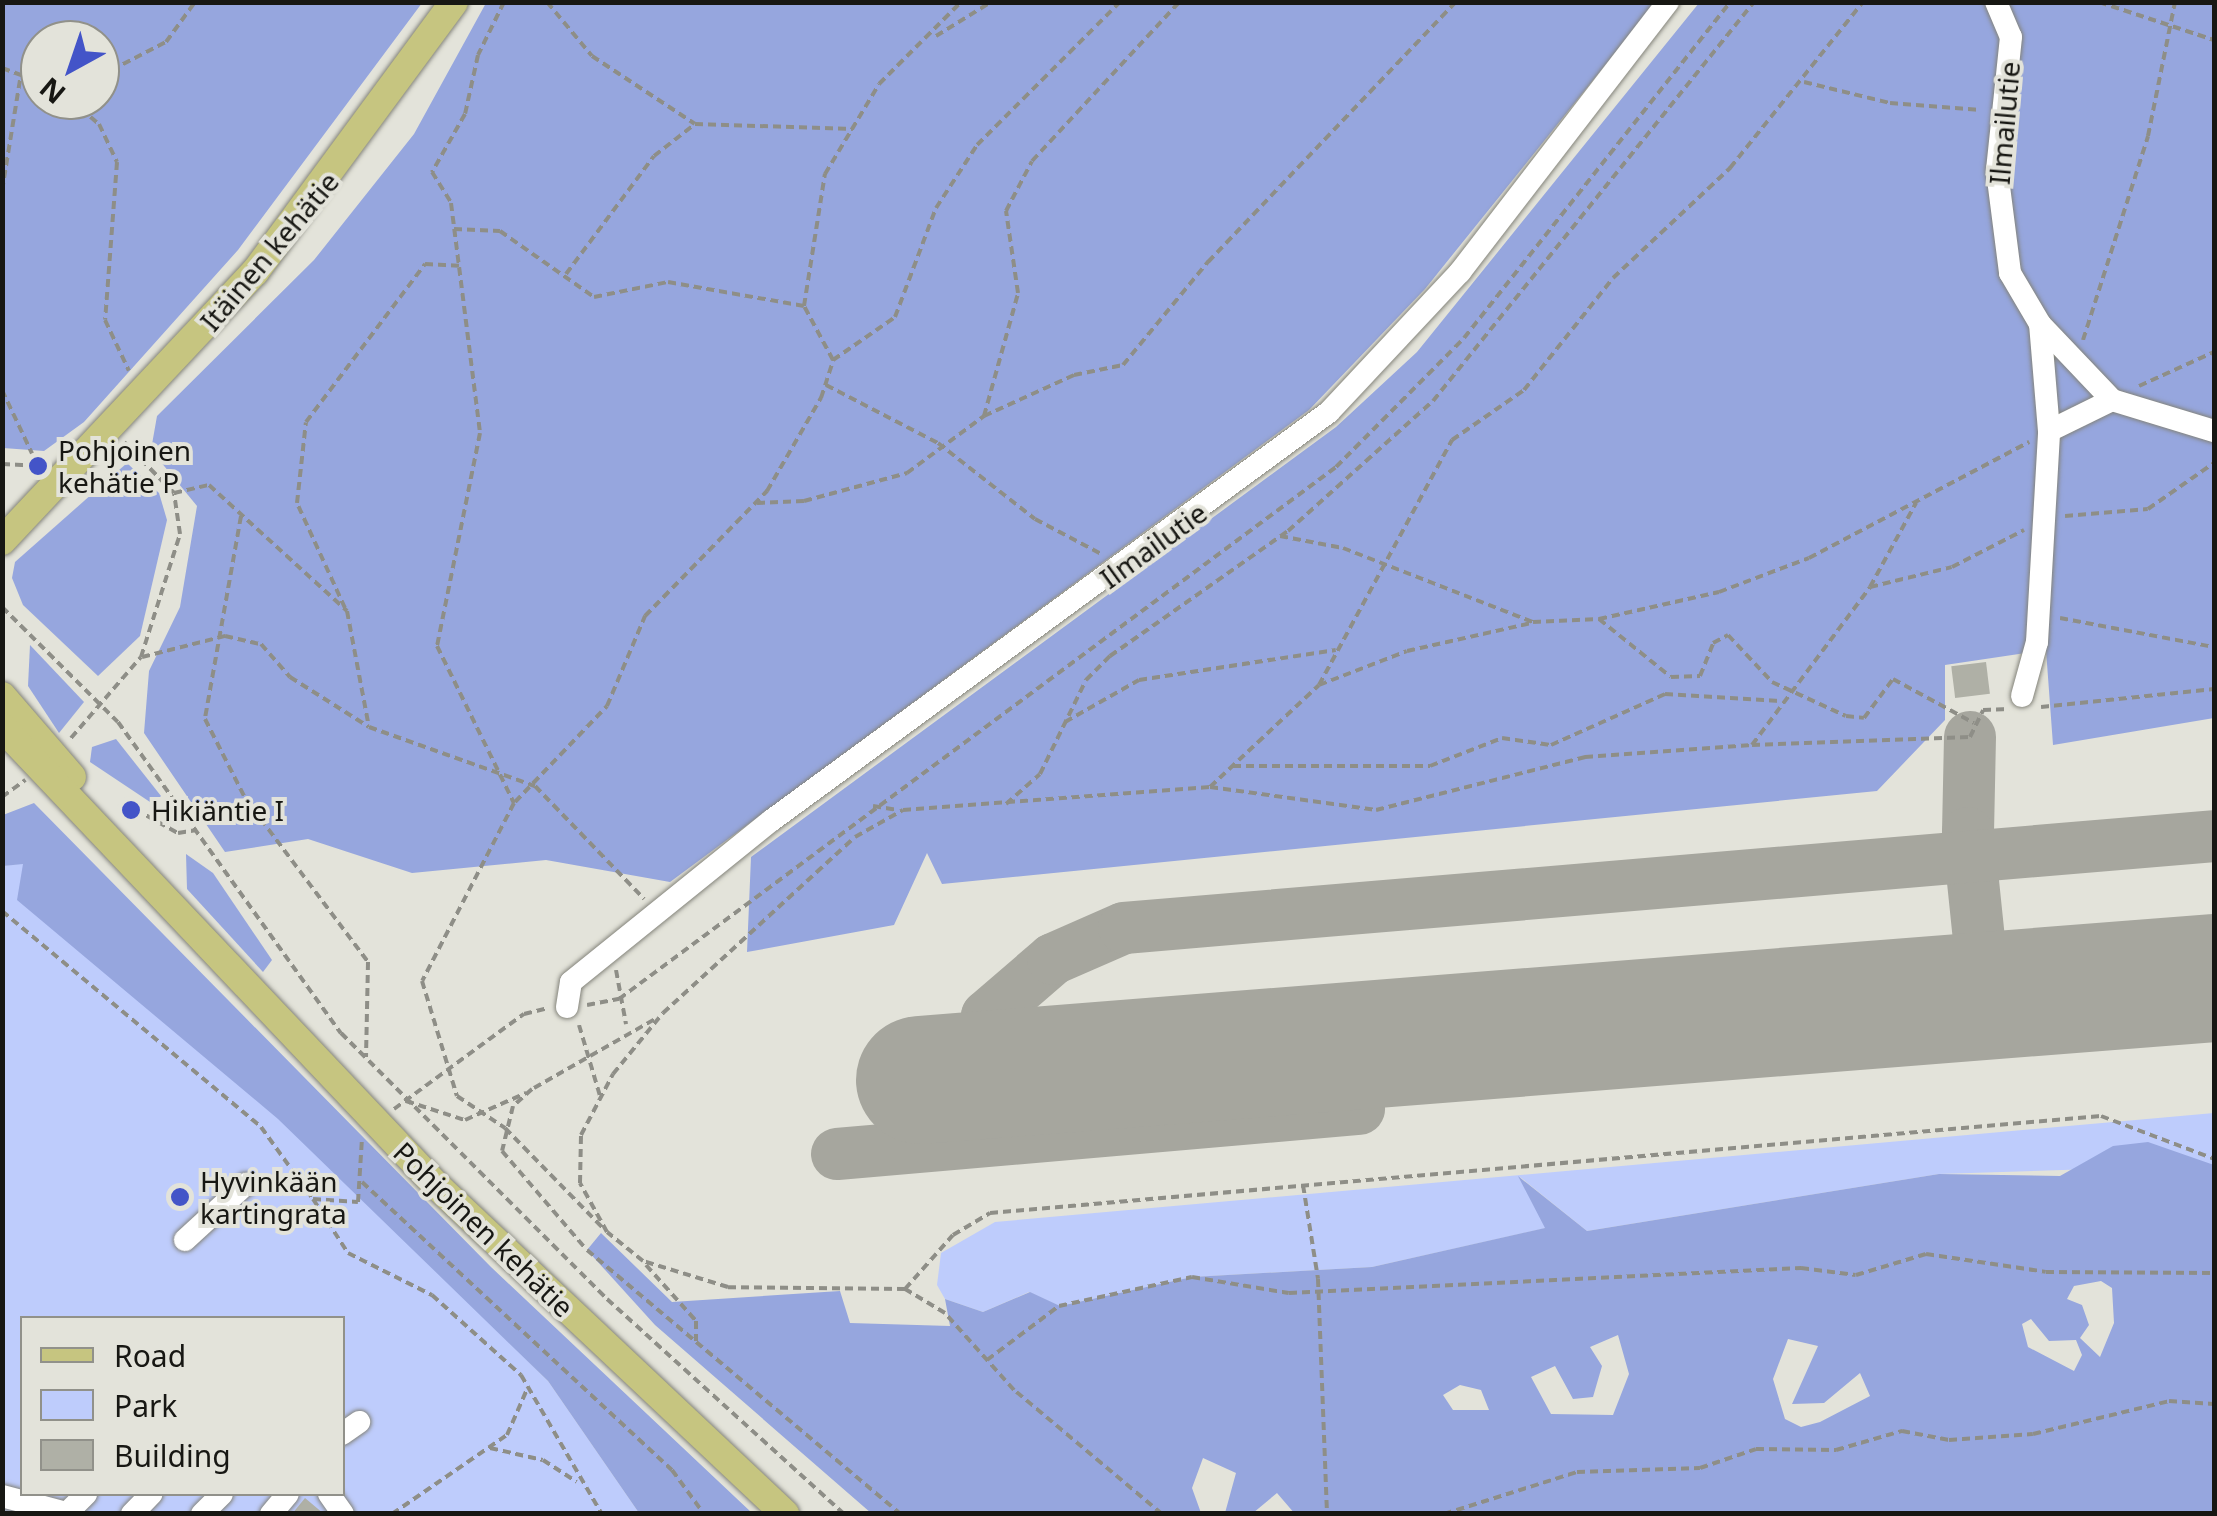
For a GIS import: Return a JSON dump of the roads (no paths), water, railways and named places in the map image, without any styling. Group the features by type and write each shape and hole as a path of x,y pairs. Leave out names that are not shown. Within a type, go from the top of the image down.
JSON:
{"main road":[{"name":"Itäinen kehätie","path":"2,518 48,472 110,428 284,236 454,2"},
{"name":"Itäinen kehätie","path":"2,541 48,472"},
{"name":"Pohjoinen kehätie","path":"2,696 194,930"},
{"name":"Pohjoinen kehätie","path":"2,727 376,1122 786,1514"}],"street":[{"name":"Ilmailutie","path":"575,1006 571,982 891,730 1288,446 1415,326 1668,2"},
{"name":"Ilmailutie","path":"1996,2 2011,37 1999,235 2040,324 2112,400 2214,432"},
{"path":"2027,702 2049,431 2040,324"},
{"path":"2049,431 2112,400"},
{"path":"186,1240 246,1184"},
{"path":"2,1496 41,1499 69,1513"},
{"path":"202,1514 220,1496"}],"place":[{"name":"Pohjoinen kehätie P","path":"38,466"},
{"name":"Hikiäntie I","path":"131,810"},
{"name":"Hyvinkään kartingrata","path":"180,1197"}]}
